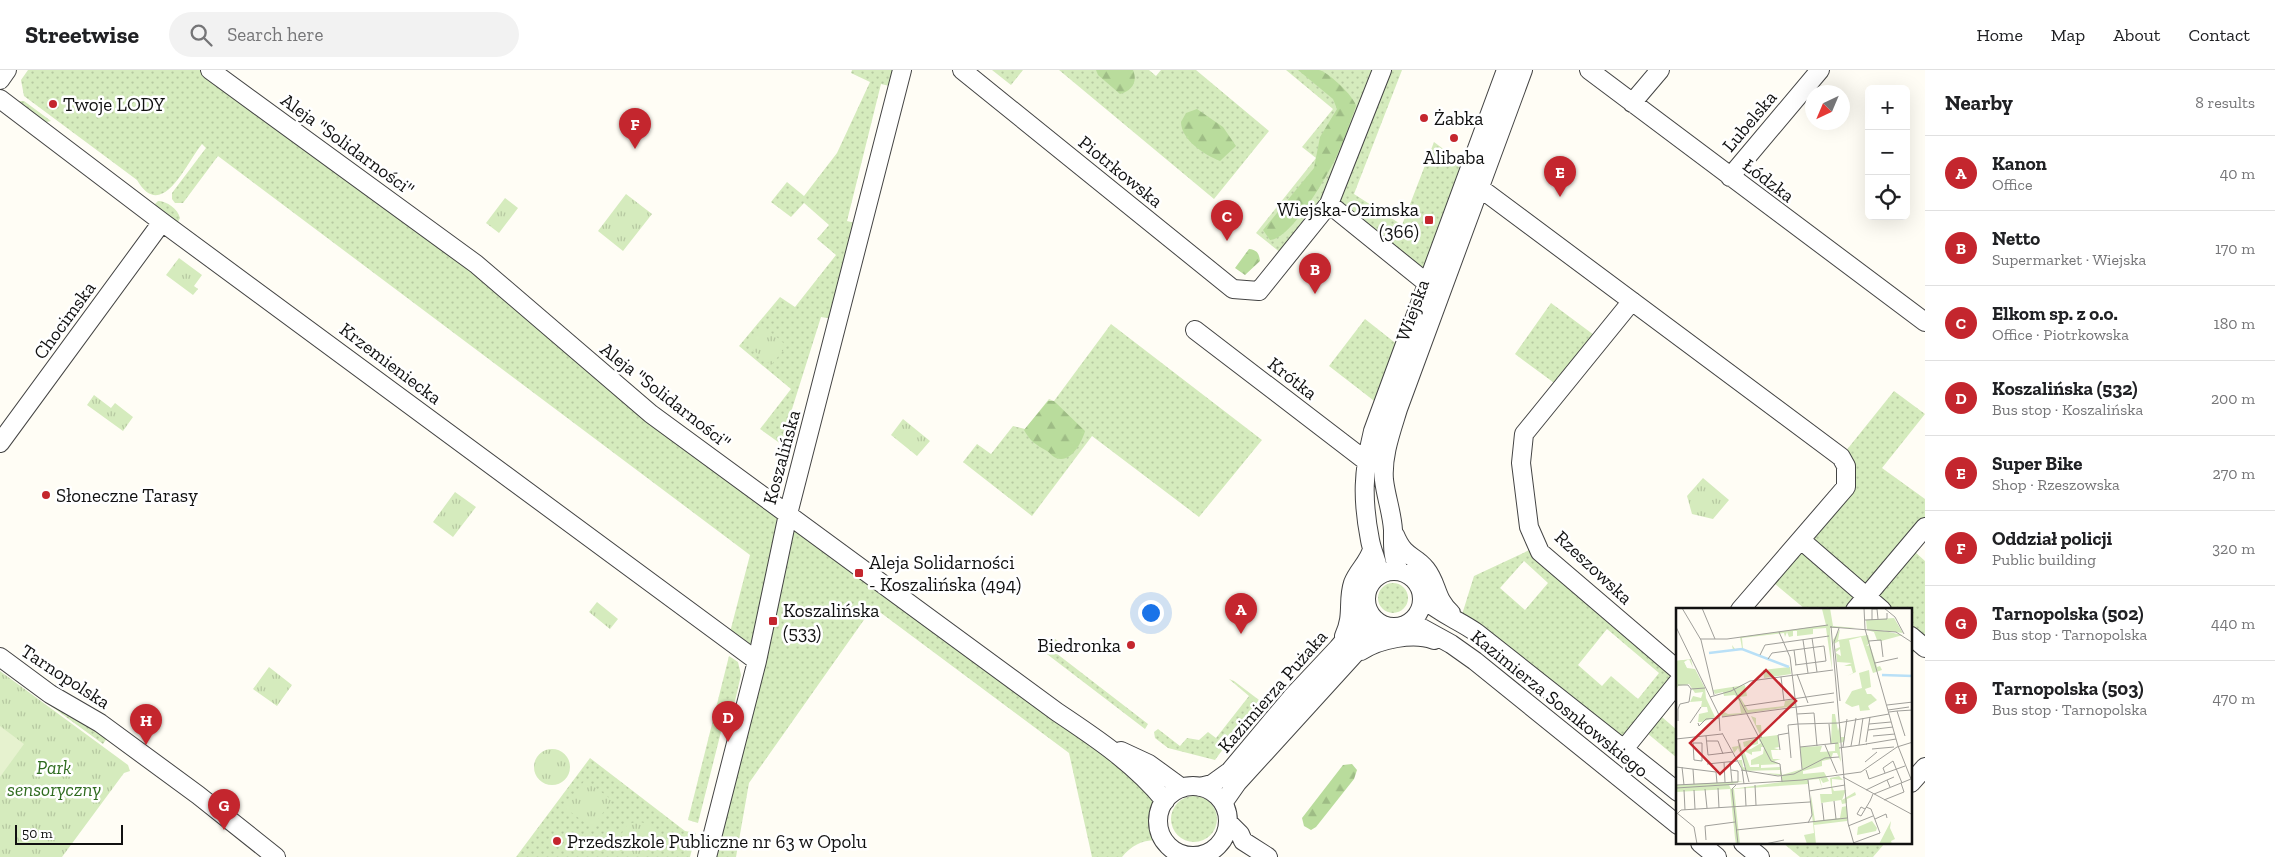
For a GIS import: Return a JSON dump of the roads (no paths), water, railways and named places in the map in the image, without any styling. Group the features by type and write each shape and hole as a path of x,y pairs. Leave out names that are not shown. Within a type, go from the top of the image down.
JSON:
{"street":[{"path":"0,80 7,70"},
{"name":"Aleja \"Solidarności\"","path":"210,70 476,264 651,414 1057,712 1104,744 1149,782 1165,800"},
{"name":"Koszalińska","path":"707,857 757,661 788,514 902,70"},
{"name":"Piotrkowska","path":"962,70 1233,289 1248,292 1259,291 1329,204"},
{"path":"1329,204 1382,70"},
{"name":"Wiejska","path":"1379,574 1377,560 1372,549 1364,500 1366,461 1373,431 1506,70"},
{"name":"Wiejska","path":"1399,571 1393,549 1393,530 1384,471 1391,435 1398,409 1523,70"},
{"name":"Łódzka","path":"1589,70 1925,322"},
{"path":"1632,103 1660,70"},
{"name":"Lubelska","path":"1730,177 1820,70"},
{"name":"Krzemieniecka","path":"0,99 162,222 757,661"},
{"path":"1480,188 1842,457 1846,466 1846,488 1742,608"},
{"name":"Wiejska","path":"1329,204 1428,284"},
{"name":"Chocimska","path":"0,443 162,222"},
{"name":"Rzeszowska","path":"1632,301 1524,434 1521,463 1529,527 1540,552 1676,668"},
{"name":"Krótka","path":"1196,330 1366,461"},
{"path":"1857,608 1925,527"},
{"path":"1393,530 1404,552 1428,571 1442,604 1460,621"},
{"path":"1801,540 1880,608"},
{"path":"1372,549 1369,558 1354,581 1351,592 1346,652 1376,643 1414,636 1451,644"},
{"path":"1392,570 1399,571 1415,580 1422,598 1417,615 1411,622 1396,627 1381,625 1368,612 1365,595 1368,587 1379,574 1392,570"},
{"name":"Kazimierza Sosnkowskiego","path":"1422,598 1438,611 1460,621 1676,790"},
{"name":"Kazimierza Pużaka","path":"1223,803 1237,783 1346,652 1368,612"},
{"name":"Kazimierza Sosnkowskiego","path":"1411,622 1451,644 1475,661 1676,823"},
{"name":"Kazimierza Pużaka","path":"1200,787 1216,782 1230,771 1292,697 1381,625"},
{"path":"1912,637 1925,648"},
{"name":"Tarnopolska","path":"0,657 50,694 100,723 198,795 276,857"},
{"path":"1624,749 1676,684"},
{"name":"Aleja \"Solidarności\"","path":"1104,744 1144,761 1182,788"},
{"path":"1912,782 1925,767"},
{"path":"1200,787 1209,790 1223,803 1228,822 1225,835 1220,843 1210,852 1199,856 1179,855 1170,848 1160,832 1158,816 1165,800 1182,788 1200,787"},
{"path":"1228,822 1240,834 1243,841 1268,857"},
{"path":"1220,843 1229,844 1243,841"},
{"path":"1701,844 1717,857"},
{"path":"1744,844 1760,857"}],"place":[{"name":"Twoje LODY","path":"53,104"},
{"name":"Żabka","path":"1424,118"},
{"name":"Alibaba","path":"1454,138"},
{"name":"Oddział policji","path":"635,149"},
{"name":"Super Bike","path":"1560,197"},
{"name":"Wiejska-Ozimska (366)","path":"1429,220"},
{"name":"Elkom sp. z o.o.","path":"1227,241"},
{"name":"Netto","path":"1315,294"},
{"name":"Słoneczne Tarasy","path":"46,495"},
{"name":"Aleja Solidarności - Koszalińska (494)","path":"859,573"},
{"name":"Koszalińska (533)","path":"773,621"},
{"name":"Kanon","path":"1241,634"},
{"name":"Biedronka","path":"1131,645"},
{"name":"Koszalińska (532)","path":"728,742"},
{"name":"Tarnopolska (503)","path":"146,745"},
{"name":"Tarnopolska (502)","path":"224,830"},
{"name":"Przedszkole Publiczne nr 63 w Opolu","path":"557,841"}],"park label":[{"name":"Park sensoryczny","path":"54,778"}]}
